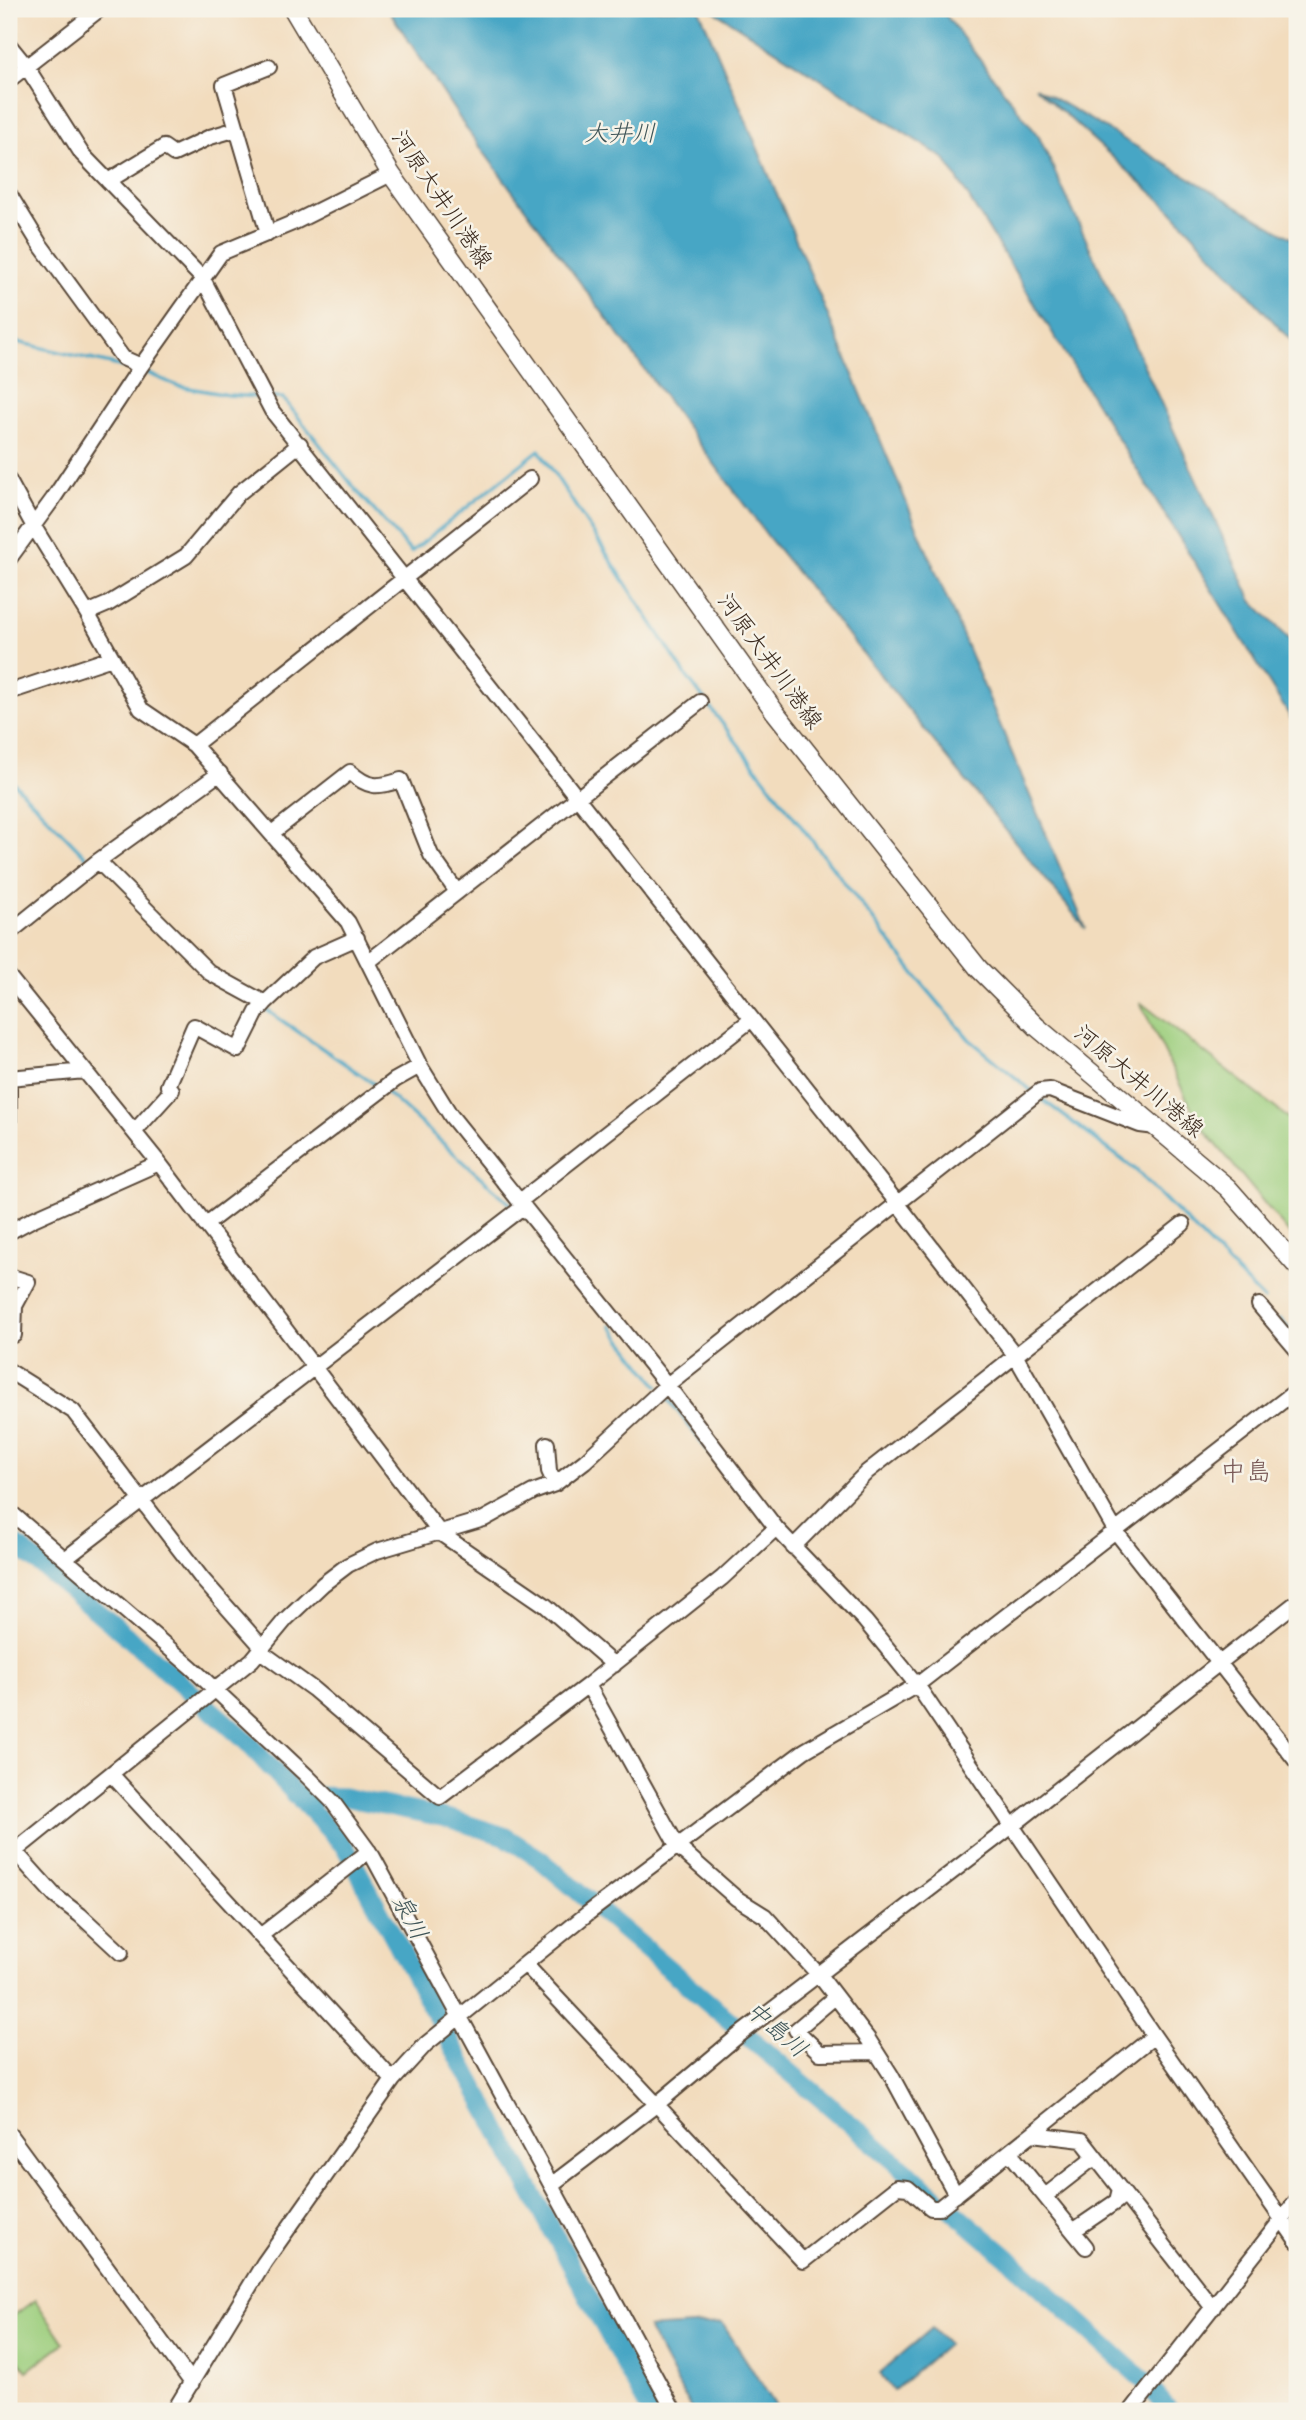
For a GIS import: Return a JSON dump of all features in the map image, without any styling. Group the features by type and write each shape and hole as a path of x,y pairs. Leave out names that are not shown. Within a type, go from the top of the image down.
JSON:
{"main road":[{"name":"河原大井川港線","path":"293,9 391,174 775,712 971,958 1037,1027 1228,1188 1297,1266"}],"street":[{"path":"9,80 100,9"},
{"path":"9,45 26,66 82,154 203,279 267,400 300,444 1015,1355 1116,1532 1297,1762"},
{"path":"268,234 224,85 269,67"},
{"path":"108,181 164,147 174,153 210,137 237,129"},
{"path":"9,559 34,527 138,370 221,253 268,234 391,174"},
{"path":"9,194 39,243 123,358 138,370"},
{"path":"87,613 108,604 186,556 239,493 300,444"},
{"path":"194,745 530,479"},
{"path":"9,481 141,709 194,745 348,922 420,1066 451,1116 663,1389 776,1528 865,1620 917,1685 1154,2036 1297,2241"},
{"path":"9,692 112,658"},
{"path":"368,962 700,702"},
{"path":"272,833 350,772 363,783 381,786 401,780 431,855 457,892"},
{"path":"9,933 95,864 220,773"},
{"path":"95,864 211,973 263,1006"},
{"path":"134,1132 172,1090 168,1086 194,1026 238,1050 263,1006 314,957 357,938"},
{"path":"9,977 159,1163 440,1533 545,1605 614,1665"},
{"path":"65,1559 520,1207 752,1019"},
{"path":"205,1225 382,1089 420,1066"},
{"path":"9,1078 85,1071"},
{"path":"9,1087 9,1166"},
{"path":"121,1953 55,1896 11,1851 215,1690 261,1650 286,1619 348,1564 377,1551 484,1518 533,1492 555,1484 585,1461 663,1389 1035,1094 1050,1090 1140,1125 1156,1127"},
{"path":"9,1232 159,1163"},
{"path":"793,1547 867,1472 1183,1224"},
{"path":"9,1276 28,1282 15,1307 14,1335"},
{"path":"1259,1305 1297,1350"},
{"path":"9,1371 73,1412 140,1501 261,1650 313,1689 440,1797 614,1665 722,1578 776,1528"},
{"path":"174,2411 264,2263 393,2080 426,2044 587,1914 804,1751 917,1685 1297,1390"},
{"path":"547,1444 549,1471 555,1484"},
{"path":"9,1511 215,1690 306,1775 332,1801 369,1851 674,2411"},
{"path":"551,2185 656,2105 738,2036 1012,1826 1297,1602"},
{"path":"589,1685 678,1847 736,1898 765,1916 819,1975 876,2052 955,2195"},
{"path":"111,1774 393,2080"},
{"path":"260,1936 369,1851"},
{"path":"526,1965 803,2261 897,2187 908,2188 931,2208 939,2208 1154,2036"},
{"path":"835,1997 796,2030 820,2053 876,2052"},
{"path":"9,2134 191,2383"},
{"path":"1032,2134 1082,2140 1213,2308"},
{"path":"1009,2152 1086,2247"},
{"path":"1045,2196 1095,2157"},
{"path":"1073,2231 1117,2201 1120,2189"},
{"path":"1130,2411 1297,2200"}],"green space":[{"path":"1140,1002 1297,1125 1297,1243 1198,1122"},
{"path":"35,2300 64,2343 27,2371 9,2347 9,2319"}],"water":[{"name":"大井川","path":"388,9 699,9 1086,929 769,538 466,128"},
{"path":"711,9 941,9 1039,137 1252,601 1297,647 1297,728 945,159"},
{"path":"1035,87 1297,241 1297,347 1170,209"},
{"path":"722,2323 779,2411 692,2411 648,2328"},
{"path":"932,2328 948,2344 893,2391 880,2373"}],"waterway":[{"path":"9,340 132,369"},
{"path":"142,371 178,386 228,395 260,397"},
{"path":"272,398 283,398 356,490 411,552 539,450 687,677 744,752 921,982 969,1039 1033,1092"},
{"path":"9,778 92,863"},
{"path":"265,1009 380,1088"},
{"path":"386,1092 516,1209"},
{"path":"1039,1097 1136,1170 1264,1300"},
{"path":"1280,1319 1297,1339"},
{"path":"611,1326 658,1386"},
{"path":"663,1392 722,1469"},
{"name":"泉川","path":"9,1539 128,1637 244,1739 345,1847 650,2411"},
{"name":"中島川","path":"294,1795 344,1797 451,1819 504,1836 540,1859 1022,2270 1143,2380 1170,2411"}],"district":[{"name":"中島","path":"1246,1472"}]}
